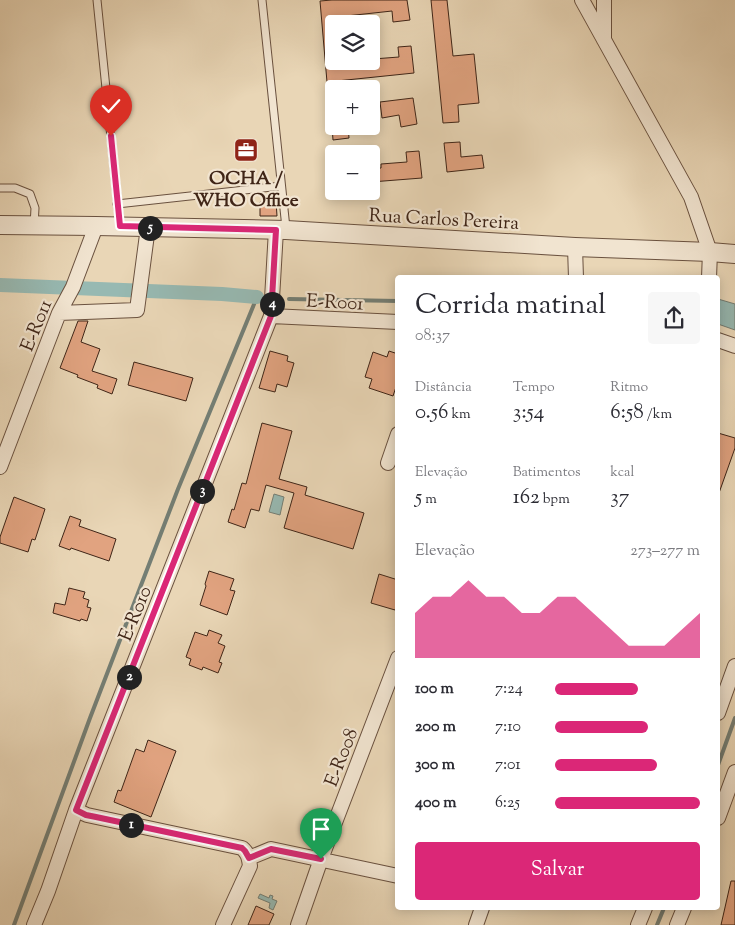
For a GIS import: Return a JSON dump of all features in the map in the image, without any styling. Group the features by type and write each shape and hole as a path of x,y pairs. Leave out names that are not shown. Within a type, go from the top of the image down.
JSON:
{"street":[{"path":"582,0 691,197 710,252 709,275"},
{"path":"604,0 604,40"},
{"name":"Rua Carlos Pereira","path":"0,225 281,230 735,254"},
{"name":"E-R011","path":"0,467 59,313 73,287 96,226"},
{"path":"59,313 137,310 148,228"},
{"name":"E-R010","path":"34,925 76,810 271,316 281,230"},
{"path":"575,247 576,275"},
{"name":"E-R001","path":"271,316 395,322"},
{"path":"720,341 735,346"},
{"path":"388,463 395,443"},
{"name":"E-R008","path":"298,925 321,859 395,666"},
{"path":"720,707 735,666"},
{"path":"720,813 735,772"},
{"path":"76,810 86,815 242,848 249,858 250,866 223,925"},
{"path":"249,858 271,849 395,875"},
{"path":"476,925 481,910"},
{"path":"638,925 644,910"},
{"path":"677,925 683,910"}],"lane":[{"path":"98,0 120,226"},
{"path":"262,0 281,186 281,230"},
{"path":"117,204 281,186"},
{"path":"0,188 15,188 30,194 35,208 34,226"}],"water":[{"path":"720,300 735,304 735,330 720,325"},
{"path":"274,494 284,497 280,515 269,512"},
{"path":"260,894 269,898 270,895 273,896 272,899 277,901 273,910 269,908 270,903 258,898"}],"building":[{"path":"407,0 410,20 393,22 392,11 355,15 325,15 325,59 320,1"},
{"path":"431,0 447,0 453,56 474,54 479,103 458,105 459,122 443,123"},
{"path":"411,46 414,73 346,80 327,80 326,70 380,70 380,58 399,57 398,47"},
{"path":"413,98 417,124 401,127 399,115 382,118 380,102"},
{"path":"333,135 349,135 349,138 333,140"},
{"path":"460,142 461,157 482,155 484,168 447,172 444,143"},
{"path":"419,151 422,178 380,181 381,164 407,162 406,152"},
{"path":"276,201 277,216 260,216 260,202"},
{"path":"78,321 88,321 81,342 100,349 92,371 117,379 112,394 97,388 98,385 77,377 78,375 60,368"},
{"path":"270,351 288,356 287,361 294,363 287,387 277,384 275,392 259,388"},
{"path":"389,351 395,353 395,390 393,396 369,388 372,379 365,377 373,352 387,357"},
{"path":"134,362 193,378 186,401 128,385"},
{"path":"262,423 292,431 279,479 307,487 305,495 364,513 353,549 284,528 294,493 266,485 259,511 251,509 245,528 228,522 232,509 234,510 242,483 246,484"},
{"path":"720,434 735,438 735,448 720,490"},
{"path":"14,497 45,509 35,540 32,539 28,552 0,543 0,537"},
{"path":"70,516 81,520 79,526 116,539 109,561 71,548 70,550 59,546"},
{"path":"209,571 234,579 230,590 235,591 227,615 200,605"},
{"path":"379,574 395,579 395,610 371,603"},
{"path":"69,588 85,592 83,598 89,600 87,607 91,608 87,621 81,619 80,621 53,613 55,603 65,605"},
{"path":"209,630 222,635 218,643 225,646 219,662 222,663 218,673 203,667 202,670 189,665 191,659 186,657 195,632 207,636"},
{"path":"148,740 176,751 151,817 114,802 118,790 121,791 136,749 144,752"},
{"path":"731,881 735,881 735,925 721,925"},
{"path":"256,906 274,914 269,925 248,925"}],"waterway":[{"path":"0,285 257,297"},
{"path":"14,925 90,718 178,489 257,297"},
{"path":"289,299 395,301"},
{"path":"720,759 735,718"},
{"path":"657,925 663,910"}],"place":[{"name":"OCHA / WHO Office","path":"246,150"}],"route":[{"path":"111,136 120,226 276,230 271,316 76,810 86,815 242,848 249,858 271,849 321,859"}]}
